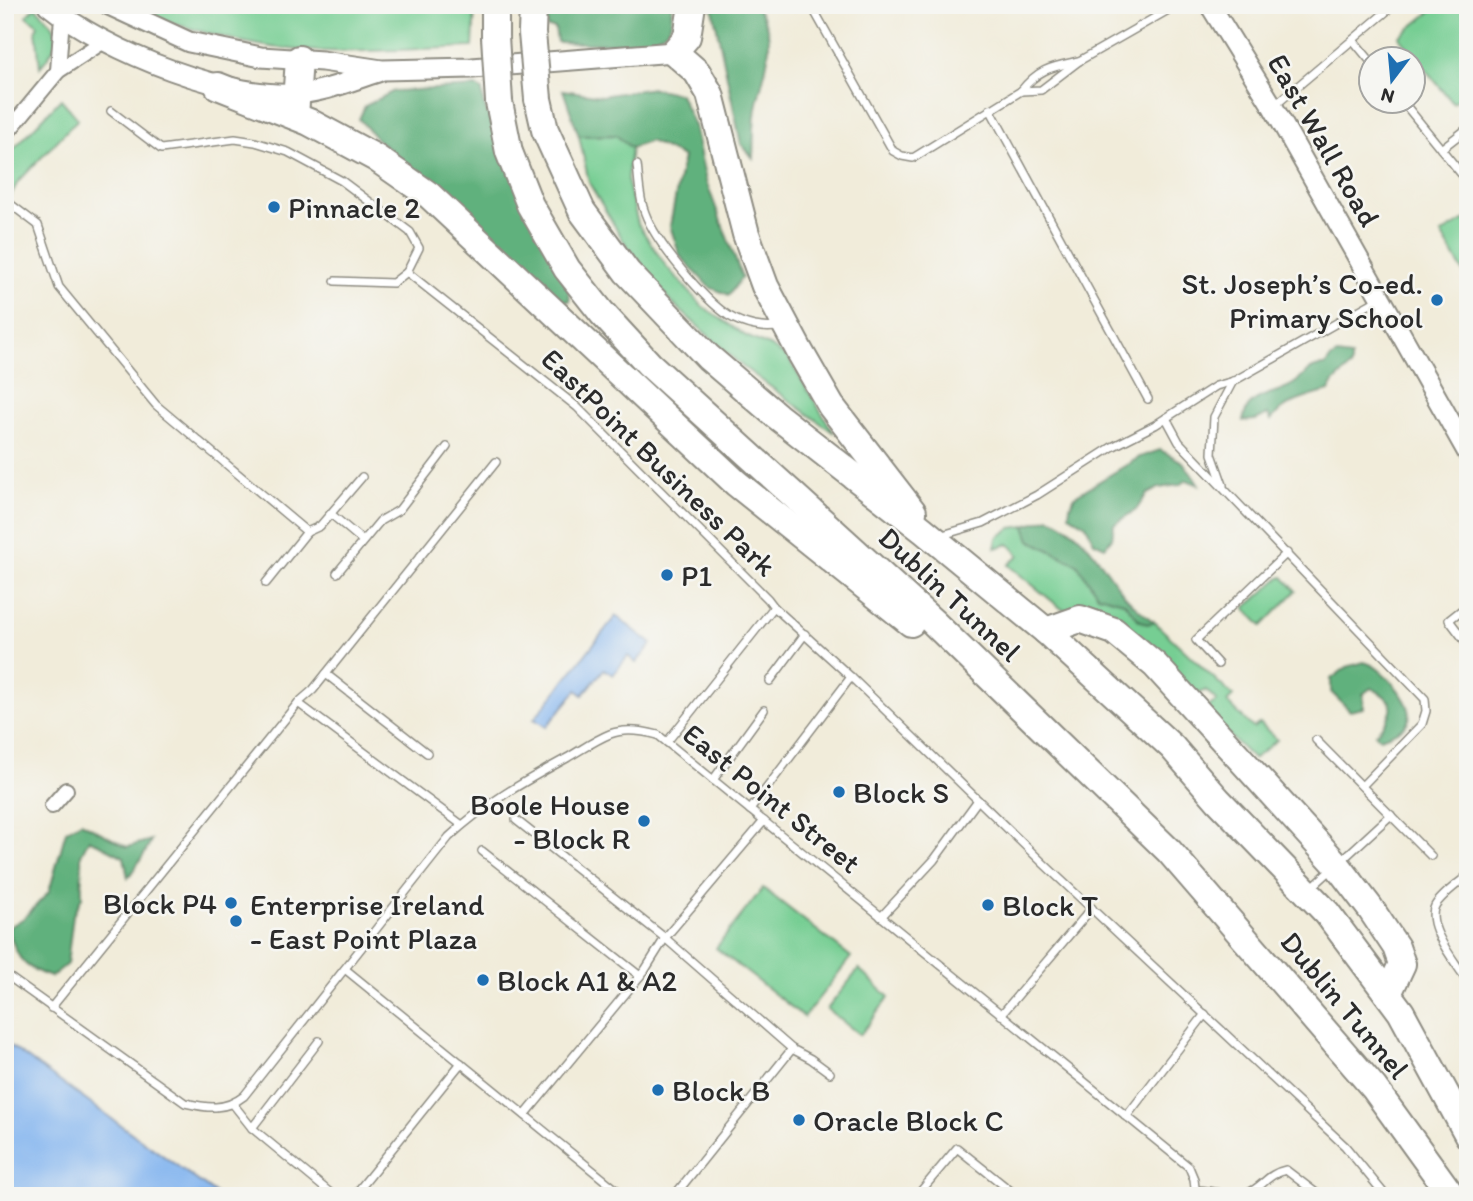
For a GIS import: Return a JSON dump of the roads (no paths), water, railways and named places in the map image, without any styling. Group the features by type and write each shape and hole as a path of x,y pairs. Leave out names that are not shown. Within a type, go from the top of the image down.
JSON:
{"highway":[{"name":"Dublin Tunnel","path":"495,5 499,102 509,152 530,205 567,269 602,313 649,364 922,612 1169,851 1374,1088 1451,1196"},
{"name":"Dublin Tunnel","path":"533,5 532,33 538,99 545,130 582,211 626,272 718,365 777,416 1046,631 1172,747 1327,913 1401,1012 1468,1135"},
{"path":"692,5 687,37 674,52 698,72 710,94 746,234 765,286 831,406 911,506 928,534"},
{"path":"296,105 299,59"},
{"path":"218,86 296,105 429,195 736,483 1044,729"},
{"name":"Dublin Tunnel","path":"1046,631 1080,619 1114,631 1155,665 1337,865 1370,908 1396,947 1402,964 1388,994"}],"street":[{"path":"109,5 189,41 261,57 322,61 382,70 472,68 674,52"},
{"name":"East Wall Road","path":"1210,5 1273,107 1468,453"},
{"path":"55,11 104,41 135,56 218,86"},
{"path":"55,11 58,71"},
{"path":"5,135 58,71 104,41"},
{"path":"296,105 323,90 382,70"},
{"path":"52,806 66,790"}],"lane":[{"path":"811,5 893,151 902,156 913,158 1021,91 1031,78 1046,68 1079,61"},
{"path":"1021,91 1041,90 1079,61 1177,5"},
{"path":"1273,107 1394,5"},
{"path":"1353,40 1358,46"},
{"path":"990,109 1148,399"},
{"path":"111,111 161,149 235,139 288,152 342,181 410,232 419,248 407,272 393,283 335,281"},
{"path":"1414,116 1468,183"},
{"path":"1441,149 1468,128"},
{"path":"637,165 644,211 659,238 710,301 732,317 750,324 769,329 786,325"},
{"path":"5,200 37,225 59,287 156,405 307,532"},
{"name":"EastPoint Business Park","path":"407,272 577,407 774,607 667,742"},
{"path":"928,534 983,523 1037,495 1216,386 1234,381 1380,298"},
{"path":"1224,489 1212,454 1214,418 1234,381"},
{"path":"1166,418 1179,442 1425,699 1426,711 1422,724 1362,786"},
{"path":"337,573 380,521 399,510 447,447"},
{"path":"51,1008 298,703 313,690 496,462"},
{"path":"266,583 307,532 320,526 362,477"},
{"path":"331,514 363,541"},
{"path":"1218,664 1196,640 1287,553"},
{"path":"1468,605 1449,620 1468,645"},
{"path":"774,607 1345,1146 1386,1196"},
{"path":"769,681 805,634"},
{"path":"326,674 427,753"},
{"path":"750,810 851,677"},
{"path":"298,703 461,825"},
{"path":"713,780 764,710"},
{"name":"East Point Street","path":"233,1104 244,1096 461,825 526,780 611,733 629,730 658,735 667,742 1189,1167 1196,1193"},
{"path":"1317,740 1431,856"},
{"path":"881,916 933,860 978,800"},
{"path":"1307,892 1391,815"},
{"path":"516,820 665,938 792,1049 830,1073"},
{"path":"525,1115 640,976 665,938 764,821"},
{"path":"482,850 640,976"},
{"path":"1468,874 1436,906 1433,918 1434,928 1468,982"},
{"path":"1000,1013 1091,908"},
{"path":"345,969 624,1196"},
{"path":"5,974 185,1103 211,1108 233,1104 252,1128 334,1196"},
{"path":"1126,1117 1205,1014"},
{"path":"252,1128 319,1041"},
{"path":"674,1196 792,1049"},
{"path":"354,1196 461,1063"},
{"path":"921,1191 957,1148 1017,1196"},
{"path":"1196,1193 1242,1195 1255,1189 1273,1173 1286,1170 1320,1196"}],"water":[{"path":"616,616 652,644 636,663 628,656 613,675 604,669 583,695 577,690 546,727 534,719"},
{"path":"5,1042 219,1196 5,1196"}],"place":[{"name":"Pinnacle 2","path":"274,207"},
{"name":"St. Joseph’s Co-ed. Primary School","path":"1437,300"},
{"name":"P1","path":"667,575"},
{"name":"Block S","path":"839,792"},
{"name":"Boole House - Block R","path":"644,821"},
{"name":"Block P4","path":"231,903"},
{"name":"Block T","path":"988,905"},
{"name":"Enterprise Ireland - East Point Plaza","path":"236,921"},
{"name":"Block A1 & A2","path":"483,980"},
{"name":"Block B","path":"658,1090"},
{"name":"Oracle Block C","path":"799,1120"}]}
